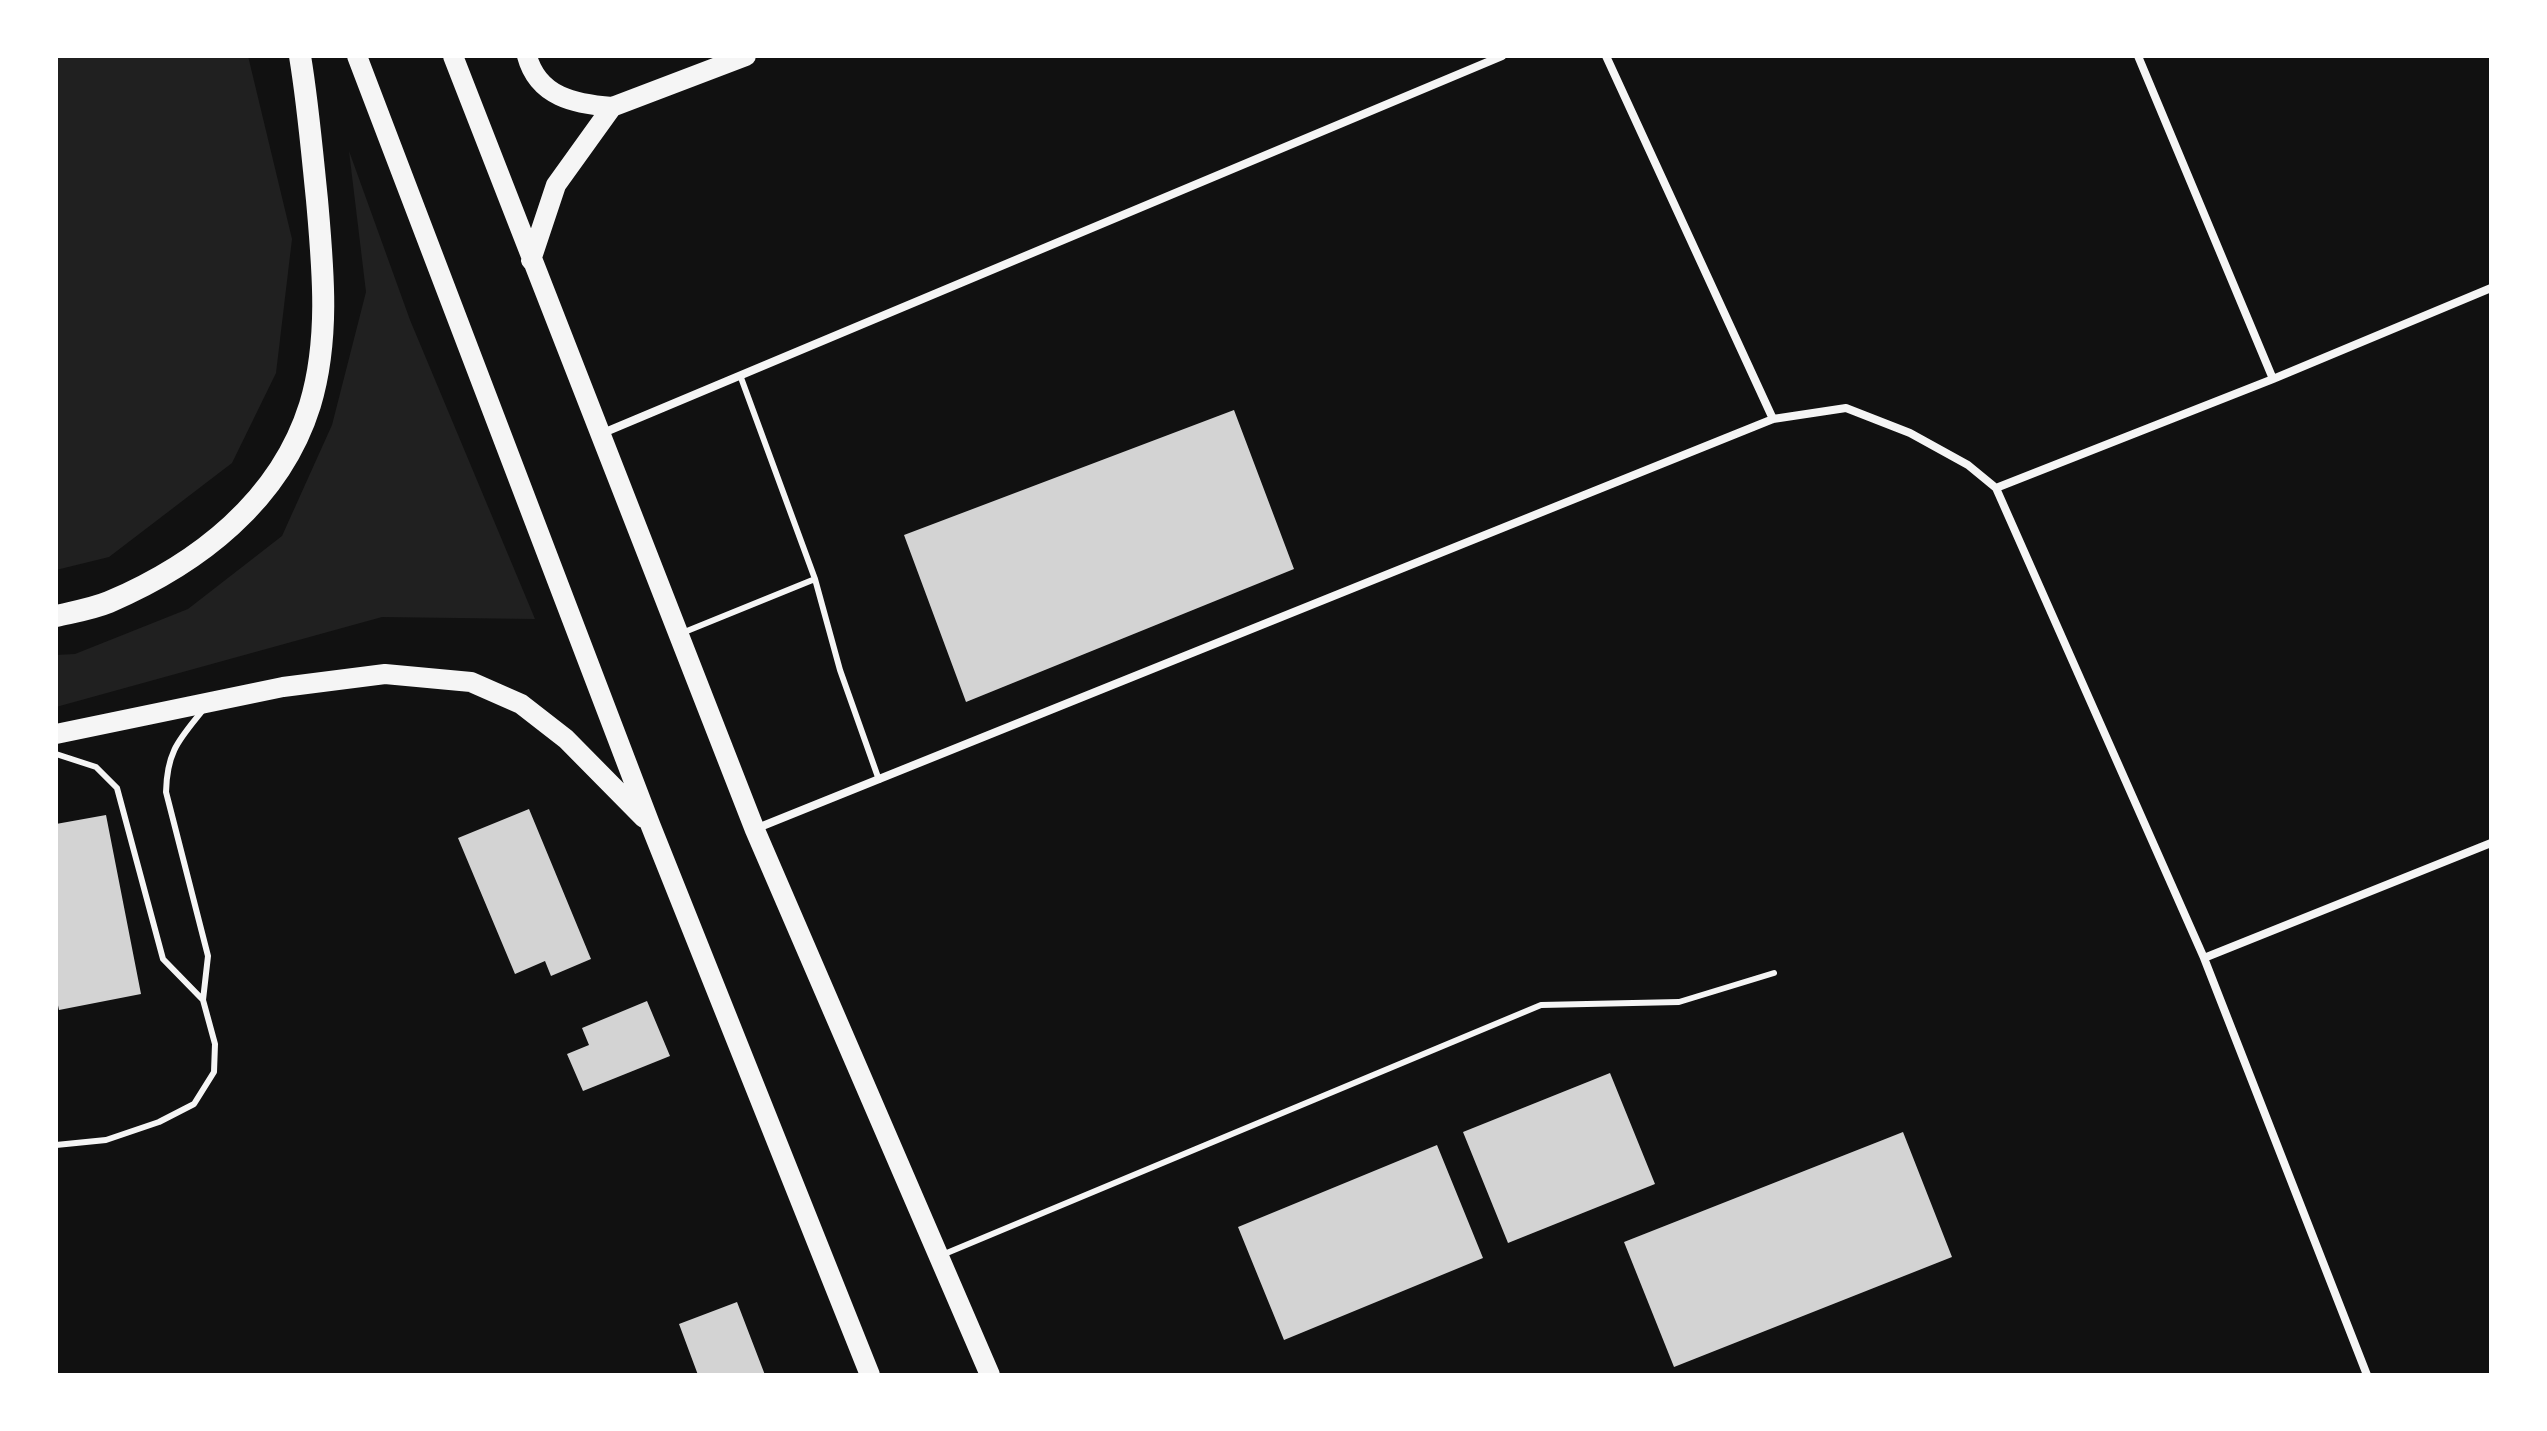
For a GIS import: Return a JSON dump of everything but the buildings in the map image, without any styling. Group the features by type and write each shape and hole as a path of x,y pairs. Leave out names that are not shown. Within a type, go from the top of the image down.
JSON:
{"highway":[{"path":"56,616 106,603 159,577 214,543 251,508 287,460 310,405 322,346 324,280 308,108 300,56"}],"main road":[{"path":"357,56 650,824 870,1375"},
{"path":"453,56 755,830 990,1375"},
{"path":"527,56 531,69 545,87 560,97 577,104 612,107 746,56"},
{"path":"531,260 556,185 612,107"},
{"path":"56,734 283,687 385,674 471,682 521,704 566,739 650,824"}],"street":[{"path":"601,434 1502,56"},
{"path":"1606,56 1773,419"},
{"path":"2138,56 2273,379"},
{"path":"1996,488 2273,379 2491,288"},
{"path":"755,830 1773,419 1846,408 1910,433 1968,465 1996,488 2204,958 2367,1375"},
{"path":"2204,958 2491,843"}],"lane":[{"path":"740,375 815,579 840,670 879,780"},
{"path":"679,634 815,579"},
{"path":"56,1145 106,1140 159,1122 194,1104 214,1072 215,1044 203,1000 208,956 166,792 166,771 174,746 210,701"},
{"path":"56,754 96,767 117,788 163,959 203,1000"},
{"path":"939,1256 1541,1005 1679,1002 1774,973"}],"shaded area":[{"path":"56,56 248,56 292,239 276,373 232,463 109,557 56,570"},
{"path":"349,151 410,320 535,619 382,617 56,707 56,655 75,654 188,609 282,536 332,425 366,292"}]}
